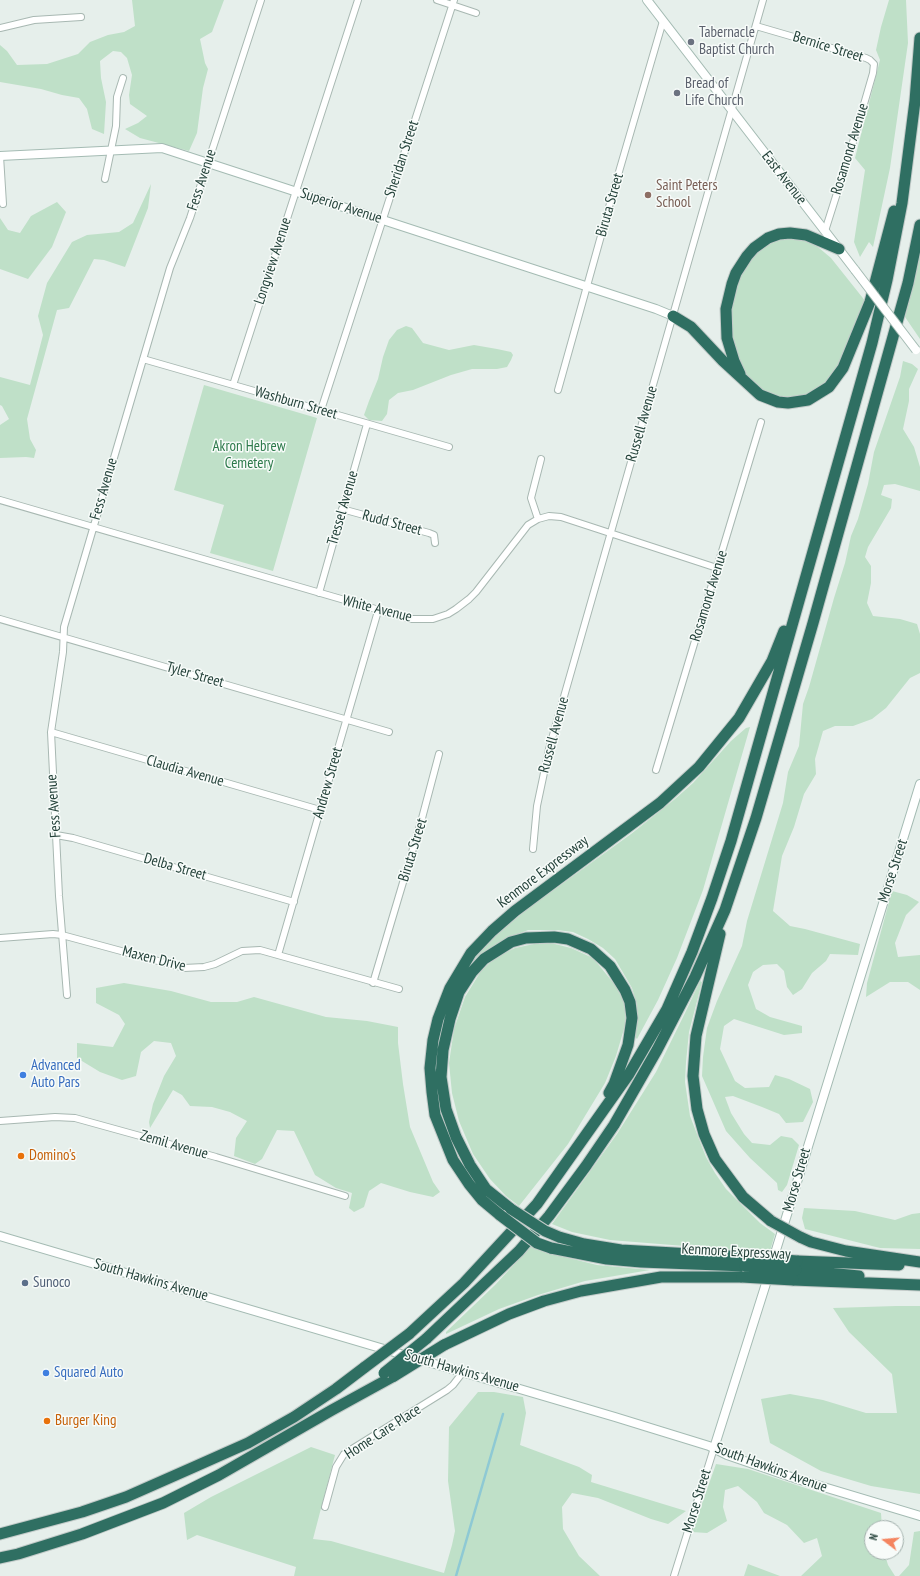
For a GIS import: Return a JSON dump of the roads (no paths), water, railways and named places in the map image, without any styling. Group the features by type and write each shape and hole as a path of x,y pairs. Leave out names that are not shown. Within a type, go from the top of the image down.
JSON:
{"highway":[{"path":"0,1534 82,1512 126,1497 248,1443 294,1417 336,1389 409,1334 474,1272 537,1204 629,1074 666,1009 692,952 731,841 872,343 884,293 902,203 915,101 920,38"},
{"path":"673,316 691,327 752,389 769,399 788,403 800,402 808,400 824,391 834,382 843,368 870,302 910,146"},
{"path":"389,1374 519,1251 549,1216 614,1125 657,1050 695,977 725,910 756,818 813,623 908,283 920,225"},
{"path":"743,380 734,361 727,338 726,310 736,273 747,256 763,241 773,236 785,233 806,235 839,249"},
{"name":"Kenmore Expressway","path":"744,1267 607,1259 551,1248 537,1243 482,1200 452,1160 435,1115 430,1068 433,1040 438,1019 450,988 471,953 492,931 515,911 660,803 699,767 739,718 772,661 803,584"},
{"path":"725,910 696,1036 693,1070 695,1100 704,1134 715,1159 743,1197 771,1221 800,1237 811,1242 846,1251 920,1262"},
{"path":"558,1174 614,1084 628,1045 632,1018 630,1002 618,977 602,957 591,949 568,939 541,936 511,942 484,959 472,972 460,992 450,1019 443,1050 441,1077 446,1109 470,1165 486,1189 511,1209 545,1231 559,1237 584,1244 744,1267 796,1270 920,1285"},
{"path":"0,1558 18,1554 82,1534 164,1503 219,1475 332,1410 389,1374 444,1345 509,1314 544,1301 581,1291 661,1277 744,1267 796,1270 920,1266"},
{"name":"Kenmore Expressway","path":"796,1270 920,1280"}],"street":[{"name":"Fess Avenue","path":"67,995 62,935 51,732 65,622 170,268 190,218 261,0"},
{"name":"Longview Avenue","path":"233,385 358,0"},
{"path":"437,0 454,2 476,13"},
{"name":"East Avenue","path":"647,0 918,352"},
{"name":"Russell Avenue","path":"533,849 537,806 549,749 763,0"},
{"name":"Sheridan Street","path":"321,410 454,2"},
{"path":"0,28 34,20 81,17"},
{"name":"Biruta Street","path":"558,390 663,20"},
{"name":"Bernice Street","path":"756,26 866,58 872,62 874,67"},
{"name":"Rosamond Avenue","path":"825,230 851,149 874,67"},
{"path":"105,179 116,126 117,97 123,78"},
{"name":"Superior Avenue","path":"0,156 162,148 383,219 656,309 673,316"},
{"path":"0,156 3,204"},
{"name":"Washburn Street","path":"143,359 449,447"},
{"name":"Rosamond Avenue","path":"656,770 761,422"},
{"name":"Tressel Avenue","path":"318,593 367,424"},
{"path":"541,459 531,498 538,519 549,516 561,517 717,568"},
{"name":"White Avenue","path":"0,500 378,611 418,620 433,619 448,614 469,599 528,525 538,519"},
{"name":"Rudd Street","path":"342,509 429,532 434,535 435,543"},
{"name":"Andrew Street","path":"278,955 378,611"},
{"name":"Tyler Street","path":"0,619 389,732"},
{"name":"Claudia Avenue","path":"51,732 320,810"},
{"name":"Biruta Street","path":"373,983 419,829 439,754"},
{"name":"Morse Street","path":"674,1576 920,784"},
{"name":"Delba Street","path":"56,835 73,838 294,902"},
{"name":"Maxen Drive","path":"0,938 53,934 62,935 184,968 204,967 215,964 239,953 251,950 260,950 373,983 399,989"},
{"name":"Zemil Avenue","path":"0,1121 55,1117 75,1118 216,1157 345,1196"},
{"name":"South Hawkins Avenue","path":"0,1236 615,1417 714,1448 740,1460 798,1479 920,1516"},
{"name":"Home Care Place","path":"325,1507 336,1468 344,1454 447,1390 463,1372"}],"waterway":[{"path":"456,1576 503,1414"}],"place":[{"name":"Tabernacle Baptist Church","path":"691,42"},
{"name":"Bread of Life Church","path":"677,93"},
{"name":"Saint Peters School","path":"648,195"},
{"name":"Advanced Auto Pars","path":"23,1075"},
{"name":"Domino's","path":"21,1156"},
{"name":"Sunoco","path":"25,1283"},
{"name":"Squared Auto","path":"46,1373"},
{"name":"Burger King","path":"47,1421"}],"park label":[{"name":"Akron Hebrew Cemetery","path":"249,456"}]}
